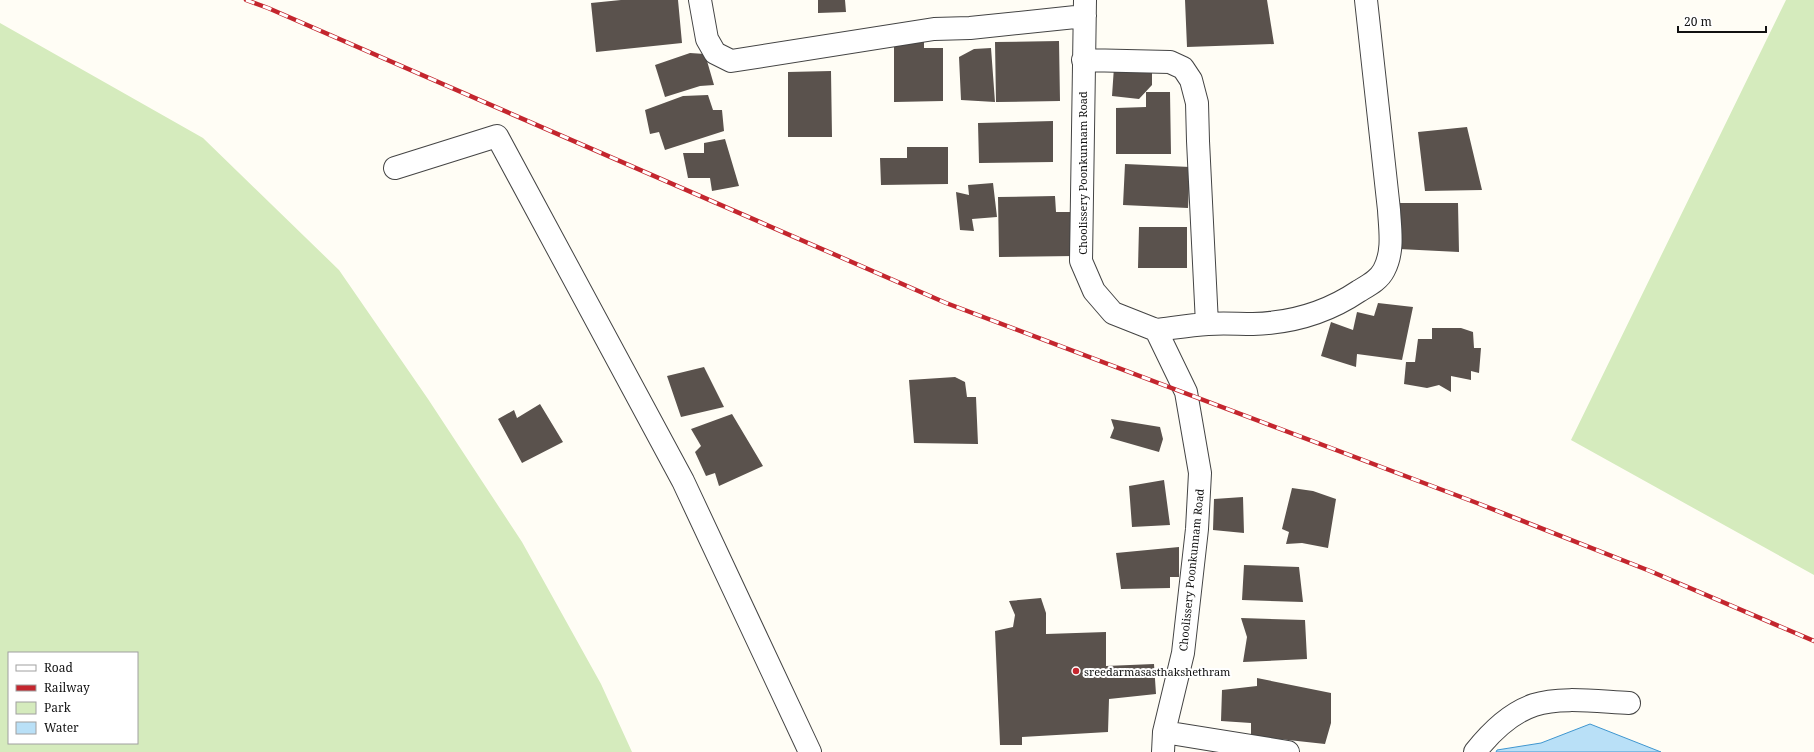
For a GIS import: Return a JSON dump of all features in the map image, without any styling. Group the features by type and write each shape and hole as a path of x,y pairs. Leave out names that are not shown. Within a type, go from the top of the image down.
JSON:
{"street":[{"path":"700,0 707,39 715,53 732,60 934,29 970,28 1085,8"},
{"path":"1156,330 1207,324 1254,324 1284,322 1316,313 1352,296 1376,281 1384,270 1389,256 1391,243 1389,210 1366,0"},
{"name":"Choolissery Poonkunnam Road","path":"1085,8 1081,261 1094,291 1113,313 1156,330 1186,392 1200,472 1197,529 1182,653 1163,742"},
{"path":"1083,60 1170,62 1183,68 1191,80 1197,103 1207,324"},
{"path":"395,168 497,136 683,481 810,752"},
{"path":"1474,752 1489,735 1511,716 1534,705 1556,701 1629,703"},
{"path":"1163,742 1288,752"}],"green space":[{"path":"1786,0 1814,0 1814,575 1571,440"},
{"path":"0,23 203,138 339,270 428,399 522,542 601,684 632,752 0,752"}],"water":[{"path":"1590,724 1661,752 1496,752 1497,750 1541,743"}],"building":[{"path":"621,0 678,0 682,43 596,52 591,3"},
{"path":"818,0 845,0 846,12 818,13"},
{"path":"1185,0 1267,0 1274,44 1187,47"},
{"path":"924,39 924,48 943,48 943,101 894,102 894,40"},
{"path":"1059,41 1060,101 996,102 995,42"},
{"path":"991,48 995,102 961,100 959,57 974,49"},
{"path":"690,53 705,54 714,85 700,86 665,97 655,65"},
{"path":"1114,67 1152,69 1152,85 1139,99 1112,96"},
{"path":"831,71 832,137 788,137 788,72"},
{"path":"1146,92 1170,92 1171,154 1116,154 1116,108 1146,107"},
{"path":"708,95 713,110 722,110 724,131 665,150 659,132 650,134 645,110 683,96"},
{"path":"1053,121 1053,162 979,163 978,123"},
{"path":"1467,127 1482,190 1425,191 1418,132"},
{"path":"725,139 739,186 712,191 710,178 688,178 683,153 704,153 704,143"},
{"path":"907,147 948,147 948,184 881,185 880,158 907,158"},
{"path":"1125,164 1190,167 1188,208 1123,205"},
{"path":"993,183 997,217 972,219 974,231 960,230 956,192 969,195 968,185"},
{"path":"1055,196 1056,212 1074,212 1075,256 999,257 998,197"},
{"path":"1397,203 1458,203 1459,252 1399,249"},
{"path":"1139,227 1187,227 1187,268 1138,268"},
{"path":"1378,303 1413,307 1402,360 1357,354 1356,367 1321,356 1331,322 1353,330 1357,312 1374,316"},
{"path":"1432,328 1461,328 1473,332 1474,348 1481,348 1479,373 1471,371 1471,380 1451,376 1451,392 1439,385 1427,388 1404,384 1406,362 1415,362 1418,339 1432,339"},
{"path":"704,367 724,407 681,417 667,376"},
{"path":"955,377 965,382 967,397 976,397 978,444 914,443 909,380"},
{"path":"540,404 563,442 522,463 498,419 514,410 517,418"},
{"path":"732,414 763,466 719,486 715,473 706,476 695,452 701,446 691,429"},
{"path":"1111,419 1160,427 1163,439 1159,452 1110,438 1114,428"},
{"path":"1164,480 1170,525 1132,527 1129,486"},
{"path":"1292,488 1313,491 1336,499 1328,548 1302,543 1286,544 1289,532 1282,529"},
{"path":"1243,497 1244,533 1213,530 1214,499"},
{"path":"1179,547 1179,577 1170,577 1170,588 1121,589 1116,553"},
{"path":"1244,565 1299,567 1303,602 1242,600"},
{"name":"sreedarmasasthakshethram","path":"1041,598 1046,613 1046,634 1106,632 1106,666 1154,664 1156,694 1109,699 1108,732 1022,737 1022,745 1000,745 995,631 1013,627 1015,615 1009,601"},
{"path":"1241,618 1305,620 1307,659 1243,662 1247,637"},
{"path":"1257,678 1331,693 1331,723 1325,744 1251,736 1251,723 1221,721 1222,690 1257,686"}],"railway":[{"path":"246,0 268,8 946,303 1477,503 1650,571 1814,641"}],"place":[{"name":"sreedarmasasthakshethram","path":"1076,671"}]}
